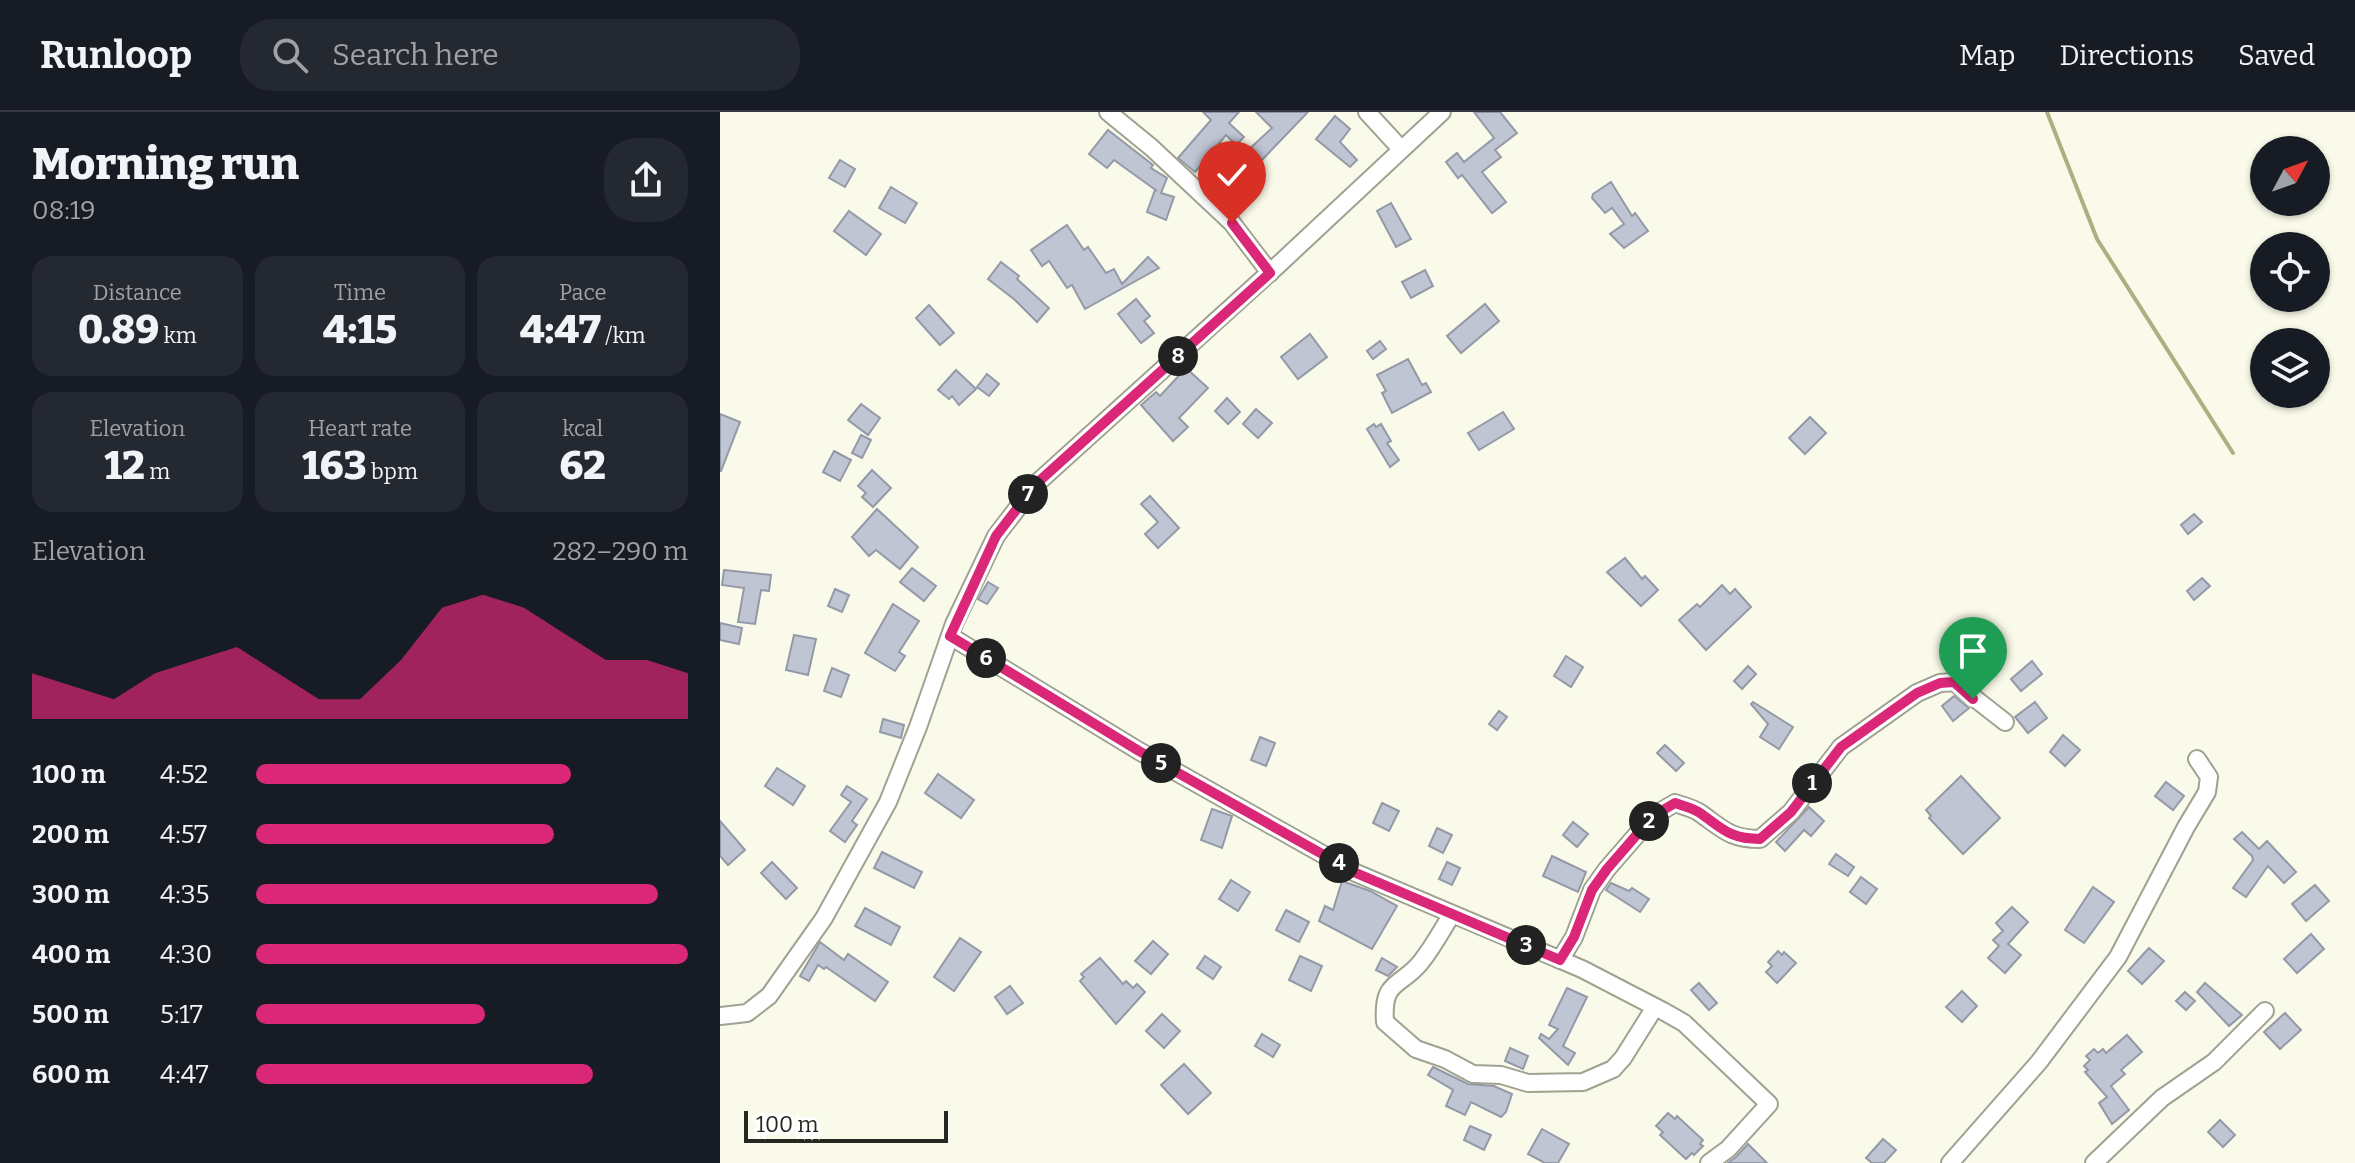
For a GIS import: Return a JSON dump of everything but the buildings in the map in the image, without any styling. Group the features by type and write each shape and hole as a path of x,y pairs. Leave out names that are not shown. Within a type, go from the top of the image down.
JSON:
{"street":[{"path":"1108,112 1152,148 1232,223 1270,273"},
{"path":"1367,112 1401,149"},
{"path":"720,1016 747,1013 769,996 824,918 888,802 950,636 996,536 1036,484 1270,273 1442,112"},
{"path":"950,636 1139,751 1356,873 1560,960 1684,1023 1769,1104 1728,1149 1709,1163"},
{"path":"1560,960 1574,937 1592,890 1607,869 1653,816 1675,803 1697,810 1725,833 1744,839 1760,839 1791,812 1841,747 1917,693 1940,683 1954,682 2005,722"},
{"path":"1950,1163 2039,1062 2118,957 2207,792 2209,777 2197,759"},
{"path":"1452,914 1419,964 1392,985 1384,1003 1385,1022 1416,1049 1445,1059 1473,1074 1501,1075 1528,1083 1583,1082 1613,1069 1655,1007"},
{"path":"2094,1163 2162,1098 2214,1062 2265,1011"}],"waterway":[{"path":"2047,112 2097,239 2233,453"}],"route":[{"path":"1232,223 1270,273 1036,484 996,536 950,636 1139,751 1356,873 1560,960 1574,937 1592,890 1653,816 1675,803 1697,810 1725,833 1744,839 1760,839 1791,812 1841,747 1917,693 1940,683 1954,682 1973,699"}]}
